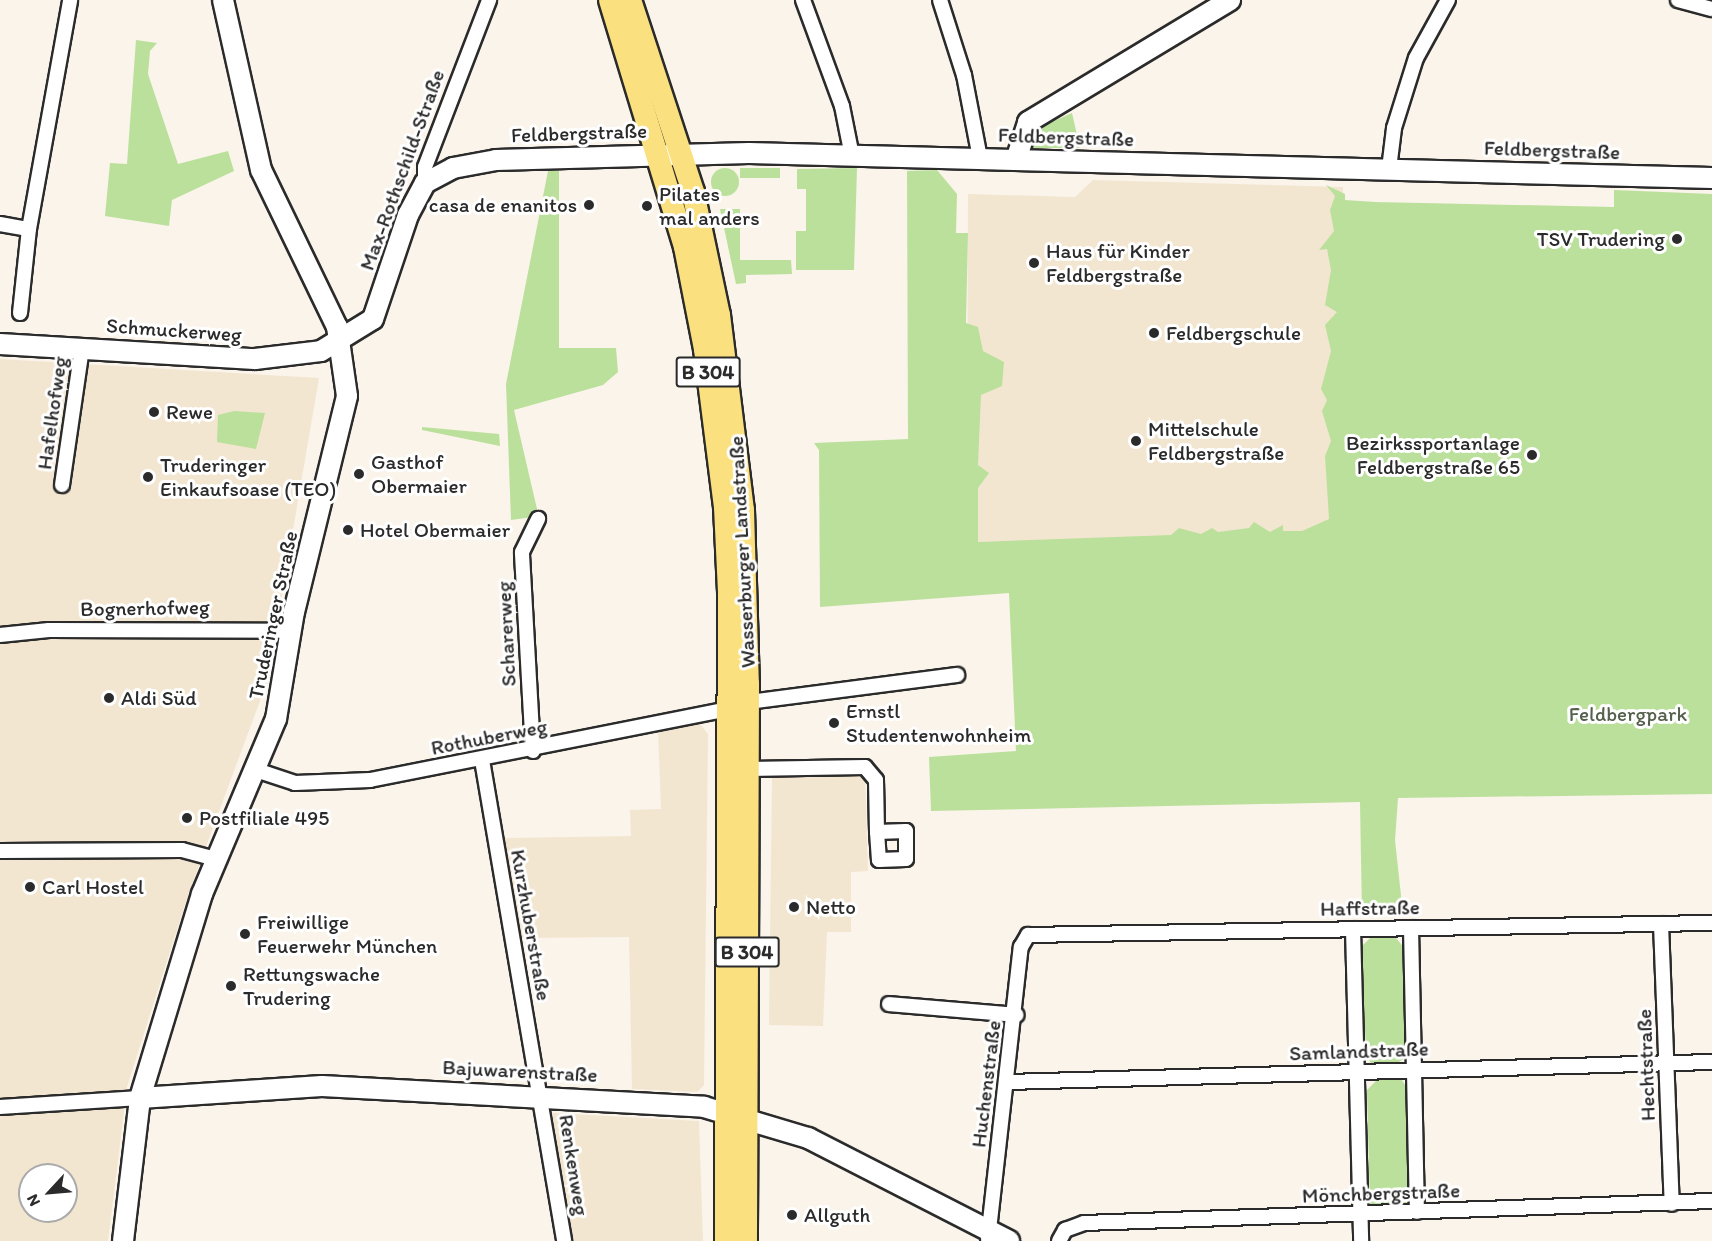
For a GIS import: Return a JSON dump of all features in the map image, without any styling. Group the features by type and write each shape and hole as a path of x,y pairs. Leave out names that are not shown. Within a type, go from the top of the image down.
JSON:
{"main road":[{"name":"Wasserburger Landstraße","path":"610,0 660,155 685,247 716,428 739,705 748,769 737,1115"},
{"name":"Wasserburger Landstraße","path":"630,0 683,155 716,292 735,426 748,593 739,705 737,1115"},
{"name":"B 304","path":"726,1241 737,1115"},
{"name":"B 304","path":"737,1115 746,1241"}],"street":[{"path":"20,313 29,229 70,0"},
{"name":"Truderinger Straße","path":"123,1241 140,1098 215,859 256,770 280,700 291,631 345,412 342,341 261,171 223,0"},
{"name":"Max-Rothschild-Straße","path":"342,341 373,319 408,215 424,183 425,167 489,0"},
{"path":"803,0 842,106 852,156"},
{"path":"940,0 964,75 980,158"},
{"path":"1017,160 1018,140 1028,122 1230,0"},
{"path":"1389,169 1394,128 1413,68 1448,0"},
{"path":"1678,0 1712,9"},
{"name":"Feldbergstraße","path":"424,183 453,168 496,160 660,155 980,158 1712,178"},
{"path":"0,224 29,229"},
{"name":"Schmuckerweg","path":"0,344 279,359 342,341"},
{"name":"Hafelhofweg","path":"62,485 82,348"},
{"name":"Scharerweg","path":"533,751 522,552 537,519"},
{"name":"Bognerhofweg","path":"0,635 60,630 291,631"},
{"name":"Rothuberweg","path":"256,770 296,783 338,783 533,751 739,705 957,675"},
{"name":"Kurzhuberstraße","path":"482,760 541,1096"},
{"path":"748,769 865,767 876,780 878,832"},
{"path":"0,851 182,850 215,859"},
{"name":"Hechtstraße","path":"1661,924 1672,1204"},
{"name":"Haffstraße","path":"1028,935 1712,924"},
{"path":"1411,928 1417,1212"},
{"path":"1353,929 1359,1072 1361,1241"},
{"name":"Huchenstraße","path":"988,1236 1017,1015 1021,947 1028,935"},
{"path":"889,1004 1017,1015"},
{"name":"Samlandstraße","path":"1008,1082 1712,1062"},
{"name":"Bajuwarenstraße","path":"0,1107 322,1086 541,1096 737,1115 808,1138 988,1236 1009,1241"},
{"name":"Renkenweg","path":"541,1096 564,1241"},
{"name":"Mönchbergstraße","path":"1059,1241 1065,1230 1084,1223 1712,1201"}],"shaded area":[{"name":"Feldbergschule","path":"1093,180 1343,187 1341,369 1350,398 1355,513 1364,534 967,550 968,194 1075,197"},
{"path":"0,359 319,378 267,682 188,895 127,1087 108,1241 0,1241"},
{"path":"700,724 708,734 704,1085 697,1092 632,1089 629,937 518,938 503,838 631,836 630,810 661,809 658,731"},
{"path":"865,772 868,871 851,872 851,932 827,932 823,1026 769,1025 772,775"},
{"path":"552,1113 699,1121 703,1241 570,1241"}],"green space":[{"path":"136,40 157,43 150,51 148,74 178,164 228,151 234,171 172,200 169,226 105,216 110,163 127,164"},
{"path":"1072,113 1080,148 1031,148 1034,130"},
{"path":"725,168 735,172 739,182 735,192 725,196 715,192 711,182 715,172"},
{"path":"740,168 780,168 780,178 740,178"},
{"path":"857,168 854,270 796,270 796,231 806,231 806,189 797,189 797,169"},
{"name":"Feldbergpark","path":"937,170 957,194 956,233 968,233 966,323 978,327 983,351 1004,362 1002,386 981,395 978,465 989,473 978,488 978,542 1171,535 1179,528 1201,534 1212,528 1218,532 1249,528 1254,522 1270,532 1283,525 1283,531 1302,531 1329,519 1325,456 1331,441 1322,411 1327,400 1321,389 1331,351 1325,325 1337,312 1325,305 1331,270 1327,249 1319,250 1334,231 1330,210 1335,196 1326,185 1345,194 1345,200 1375,202 1614,207 1614,190 1712,194 1712,794 1398,798 1395,840 1403,914 1362,915 1360,802 931,811 929,757 1016,751 1009,593 820,607 819,450 814,443 908,439 907,171"},
{"path":"548,171 559,171 559,348 616,348 618,372 603,385 514,410 537,509 533,517 511,520 506,384"},
{"path":"720,209 740,209 740,260 791,260 792,274 746,275 746,283 736,284"},
{"path":"234,411 265,413 256,449 217,442 218,415"},
{"path":"422,427 499,434 500,446 422,430"},
{"path":"1370,938 1396,938 1405,949 1405,1058 1399,1062 1371,1063 1366,1056 1362,946"},
{"path":"1378,1079 1402,1080 1409,1092 1411,1205 1370,1207 1367,1090"}],"place":[{"name":"casa de enanitos","path":"589,205"},
{"name":"Pilates mal anders","path":"647,206"},
{"name":"TSV Trudering","path":"1677,239"},
{"name":"Haus für Kinder Feldbergstraße","path":"1034,263"},
{"name":"Feldbergschule","path":"1154,333"},
{"name":"Rewe","path":"154,412"},
{"name":"Mittelschule Feldbergstraße","path":"1136,441"},
{"name":"Bezirkssportanlage Feldbergstraße 65","path":"1532,455"},
{"name":"Gasthof Obermaier","path":"359,474"},
{"name":"Truderinger Einkaufsoase (TEO)","path":"148,477"},
{"name":"Hotel Obermaier","path":"348,530"},
{"name":"Aldi Süd","path":"109,698"},
{"name":"Ernstl Studentenwohnheim","path":"834,723"},
{"name":"Postfiliale 495","path":"187,818"},
{"name":"Carl Hostel","path":"30,887"},
{"name":"Netto","path":"794,907"},
{"name":"Freiwillige Feuerwehr München","path":"245,934"},
{"name":"Rettungswache Trudering","path":"231,986"},
{"name":"Allguth","path":"792,1215"}]}
